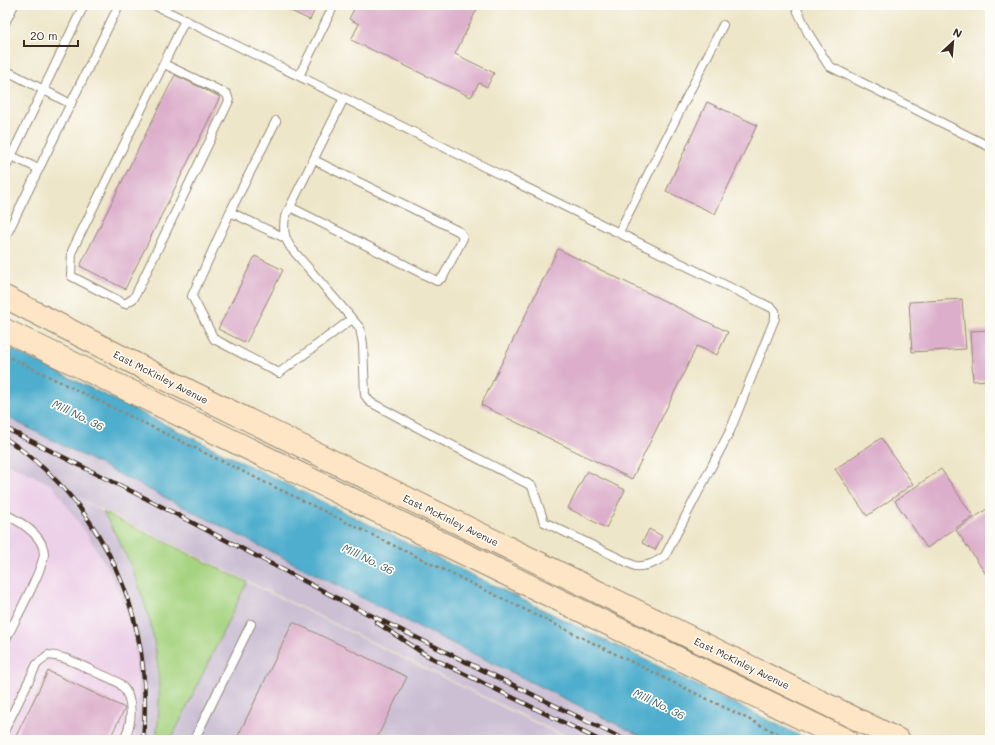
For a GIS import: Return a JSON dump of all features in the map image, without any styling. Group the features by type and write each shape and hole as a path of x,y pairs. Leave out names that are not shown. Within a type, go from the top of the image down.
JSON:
{"main road":[{"name":"East McKinley Avenue","path":"5,297 159,376 899,740"},
{"path":"5,330 846,740"}],"lane":[{"path":"5,24 14,5"},
{"path":"5,169 8,155 43,90 84,5"},
{"path":"5,238 71,104 116,9 116,5"},
{"path":"154,5 619,232 772,308 775,312 775,318 730,431 665,556 652,564 635,566 544,522 532,486 370,402 365,395 363,344 360,328 291,248 284,238 283,228 285,217 290,206 344,98"},
{"path":"299,76 334,5"},
{"path":"795,5 808,33 829,66 990,147"},
{"path":"164,64 227,94 229,101 134,298 125,304 71,276 72,251 185,20"},
{"path":"619,232 723,25"},
{"path":"5,70 71,104"},
{"path":"276,121 230,212 192,296 214,339 279,373 352,319"},
{"path":"8,155 38,169"},
{"path":"290,206 437,281 443,277 463,238 460,232 314,160"},
{"path":"230,212 284,238"},
{"path":"5,514 19,520 39,539 44,554 38,571 5,641"},
{"path":"194,740 251,624"},
{"path":"5,729 37,664 48,655 61,656 121,685 128,696 131,712 129,729 124,740"}],"path":[{"path":"5,355 791,740"}],"shaded area":[{"path":"5,416 415,625 649,740 573,740 74,496 103,512 122,544 138,581 149,614 156,653 159,694 158,728 156,740 134,740 139,692 134,640 127,611 109,570 88,536 52,485 5,462"},
{"path":"5,462 52,485 88,536 109,570 127,611 134,640 139,692 134,740 5,740"},
{"path":"247,582 570,740 171,740"}],"green space":[{"path":"103,512 247,582 171,740 156,740 159,709 159,679 156,650 150,621 131,565"}],"water":[{"name":"Mill No. 36","path":"5,346 809,740 649,740 415,625 5,416"}],"building":[{"path":"278,5 317,5 310,20"},
{"path":"356,5 479,5 455,54 494,73 487,87 479,83 471,97 351,40 359,24 349,19"},
{"path":"175,75 220,97 125,289 80,266"},
{"path":"707,102 757,125 715,214 666,191"},
{"path":"558,249 728,332 717,355 697,346 632,479 481,405"},
{"path":"255,256 283,270 246,343 218,329"},
{"path":"962,299 966,349 912,352 909,302"},
{"path":"990,330 990,380 973,381 970,331"},
{"path":"881,438 913,484 867,516 835,469"},
{"path":"941,469 973,516 927,548 895,501"},
{"path":"587,471 625,490 606,528 568,508"},
{"path":"990,507 990,575 988,577 956,530"},
{"path":"649,529 662,536 655,550 642,543"},
{"path":"293,622 407,677 376,740 236,740"},
{"path":"48,671 125,708 109,740 14,740"}],"railway":[{"path":"5,428 145,498 352,606 625,740"},
{"path":"5,438 40,466 71,497 96,532 116,570 131,610 141,652 145,695 143,740"},
{"path":"376,622 426,655 599,740"}]}
